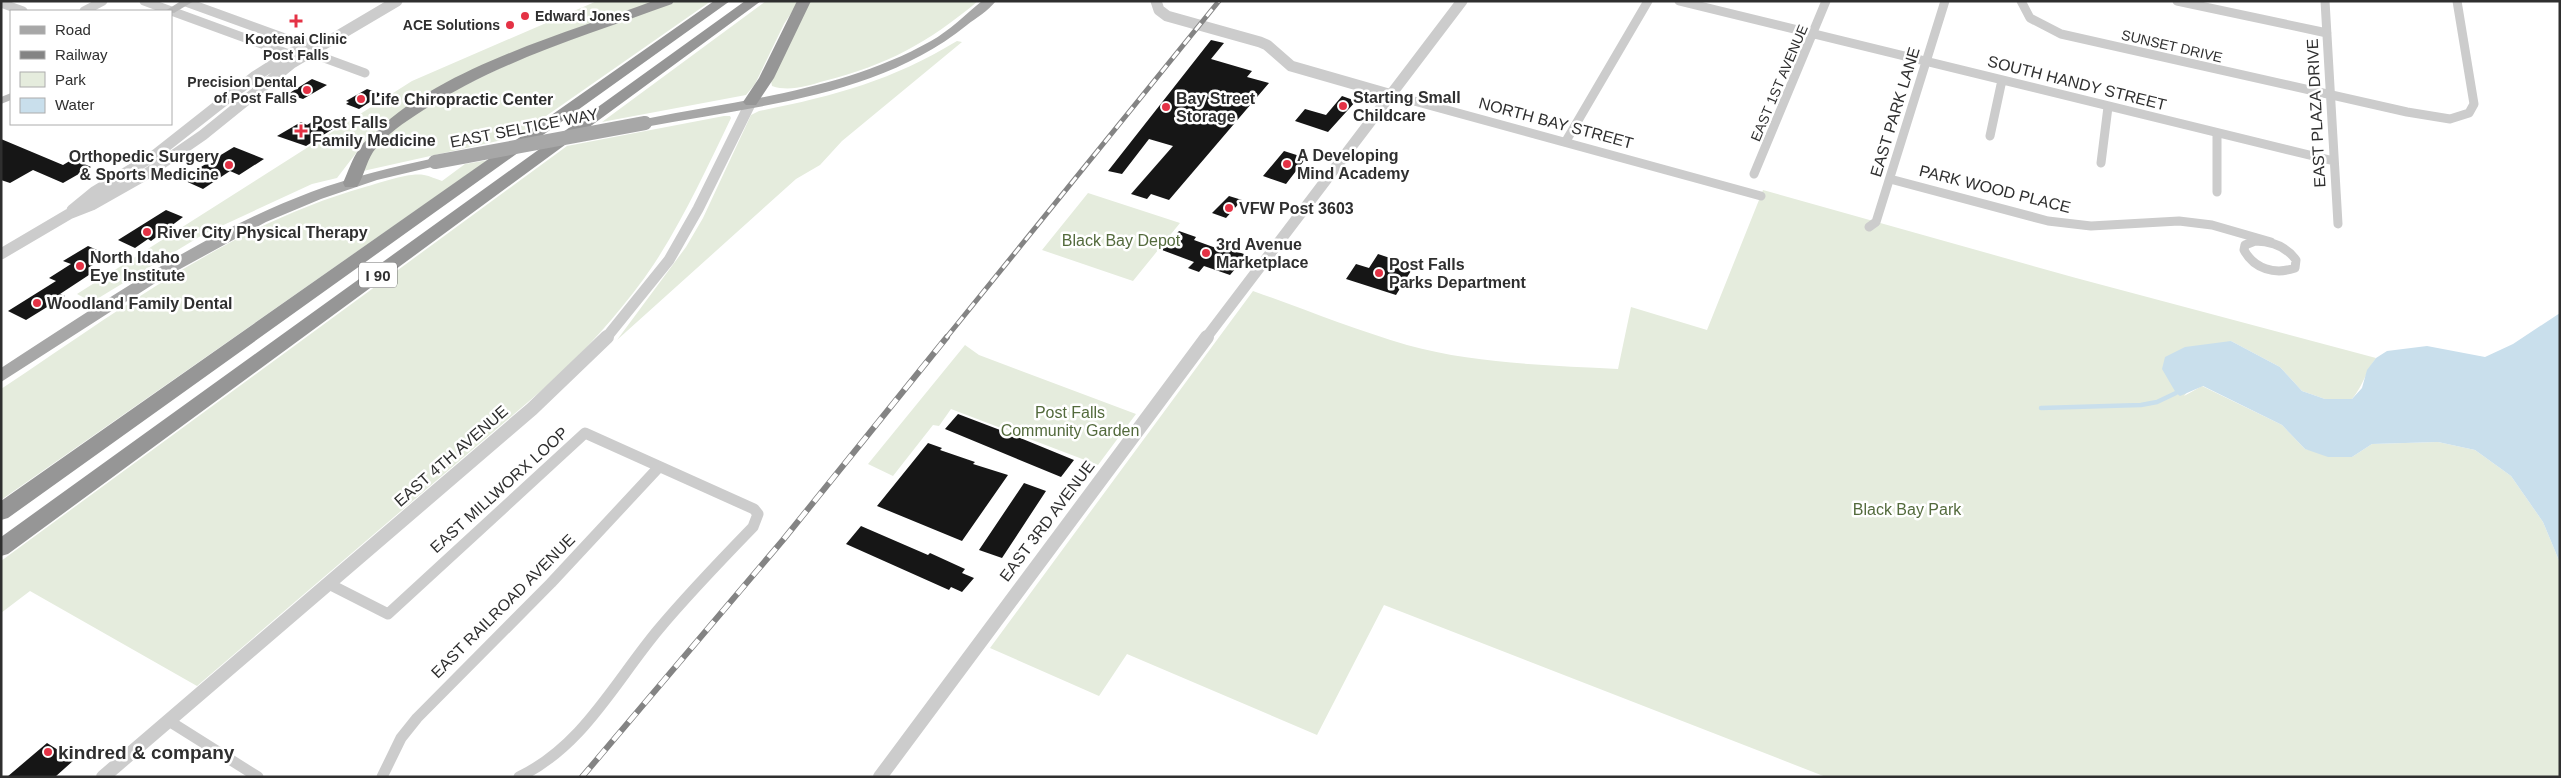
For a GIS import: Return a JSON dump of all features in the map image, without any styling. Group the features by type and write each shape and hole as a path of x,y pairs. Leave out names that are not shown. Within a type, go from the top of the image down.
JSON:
{"highway":[{"path":"350,182 358,161 370,147 397,120 439,92 507,60 667,1"},
{"name":"I 90","path":"1,512 723,1"},
{"name":"I 90","path":"1,548 754,1"},
{"path":"751,102 765,80 778,48 804,1"}],"main road":[{"name":"EAST SELTICE WAY","path":"1,376 180,261 220,237 281,208 350,182 401,168 645,123 846,82 897,64 937,43 990,1"},
{"path":"172,10 186,2"}],"street":[{"path":"86,10 103,1"},
{"path":"144,1 168,10"},
{"path":"1,254 69,214 110,196 152,170 203,135 306,48 381,1"},
{"path":"69,214 78,203 155,155 254,77 289,54 306,48 397,1"},
{"name":"NORTH BAY STREET","path":"1156,1 1159,10 1167,16 1260,42 1291,66 1761,196"},
{"name":"EAST 3RD AVENUE","path":"880,777 1190,358 1462,1"},
{"path":"1566,141 1648,1"},
{"name":"SOUTH HANDY STREET","path":"1679,1 1927,60 2334,161"},
{"name":"EAST 1ST AVENUE","path":"1754,174 1826,1"},
{"name":"EAST PARK LANE","path":"1869,227 1876,222 1945,1"},
{"name":"SUNSET DRIVE","path":"2021,1 2023,11 2032,19 2061,34 2435,118 2455,118 2469,113 2474,104 2456,1"},
{"path":"2177,1 2326,33"},
{"name":"EAST PLAZA DRIVE","path":"2325,1 2338,224"},
{"path":"186,2 365,73"},
{"path":"1,3 20,10"},
{"path":"172,11 289,54"},
{"path":"1990,136 2002,80"},
{"name":"EAST 4TH AVENUE","path":"103,777 546,396 620,321 669,260 689,226 751,102"},
{"path":"2101,163 2108,106"},
{"path":"2217,133 2217,192"},
{"name":"PARK WOOD PLACE","path":"1890,179 2037,218 2063,223 2102,226 2179,221 2212,225 2271,242 2293,254 2297,264 2295,268 2282,272 2265,269 2251,260 2238,239 2212,225"},
{"path":"2244,250 2246,245 2255,240 2271,242"},
{"name":"EAST MILLWORX LOOP","path":"329,584 388,614 586,433 754,509 758,514 757,522 656,632 591,719 570,742 547,761 519,777"},
{"name":"EAST RAILROAD AVENUE","path":"382,777 401,738 417,718 551,583 659,467"},
{"path":"169,721 258,777"}],"green space":[{"path":"597,1 659,1 499,60 360,148 337,178 312,184 204,234 92,302 77,294 412,81"},
{"path":"675,1 711,1 516,137 363,171 366,156 386,136 427,104 523,57"},
{"path":"766,1 799,1 784,24 755,84 746,95 602,122"},
{"path":"808,1 978,1 924,41 868,68 805,86 778,88 772,86 771,81"},
{"path":"957,41 962,42 842,141 820,165 796,179 617,340 686,247 703,218 751,115 759,111 837,93 885,77 933,55"},
{"path":"730,116 731,118 695,192 665,247 633,293 611,320 563,372 197,686 30,591 1,613 1,561 567,146"},
{"path":"488,160 1,500 1,389 176,274 267,224 315,203 365,187 403,176 418,174 442,181 465,164"},
{"name":"Black Bay Park","path":"1763,190 2076,278 2376,358 2352,399 2325,399 2302,391 2280,367 2231,341 2184,396 2202,386 2282,425 2305,449 2352,457 2372,444 2438,442 2475,450 2511,476 2543,522 2560,563 2560,777 1826,777 1384,605 1317,735 1127,654 1099,696 990,648 1253,291 1368,333 1433,351 1512,363 1618,369 1631,307 1707,330"},
{"name":"Black Bay Depot","path":"1088,193 1180,223 1133,281 1042,250"},
{"name":"Post Falls Community Garden","path":"965,345 979,355 1136,414 1098,465 951,409 939,426 933,425 893,476 868,464"}],"water":[{"path":"2560,313 2560,563 2543,522 2511,476 2475,450 2438,442 2372,444 2352,457 2328,457 2305,449 2282,425 2203,386 2180,396 2176,393 2162,369 2165,357 2185,347 2231,341 2280,367 2302,391 2325,399 2352,399 2362,388 2367,370 2376,358 2387,351 2427,346 2485,357 2513,344"}],"building":[{"path":"1211,40 1224,43 1211,59 1252,71 1247,77 1269,83 1169,200 1151,194 1147,199 1131,194 1173,146 1149,139 1122,174 1108,171"},
{"name":"Precision Dental of Post Falls","path":"312,79 327,85 303,99 288,94"},
{"name":"Life Chiropractic Center","path":"367,89 382,94 359,109 346,104 349,102 346,101"},
{"path":"1342,96 1356,101 1328,132 1295,121 1305,109 1326,115"},
{"name":"Post Falls Family Medicine","path":"318,118 339,125 306,146 277,136 301,122 307,125"},
{"path":"1,139 63,165 73,159 91,167 63,183 33,170 10,183 1,180"},
{"name":"Orthopedic Surgery & Sports Medicine","path":"234,147 264,159 239,175 230,171 203,189 181,179"},
{"name":"A Developing Mind Academy","path":"1284,151 1306,158 1286,184 1263,176"},
{"name":"VFW Post 3603","path":"1229,196 1242,200 1226,218 1212,213"},
{"name":"River City Physical Therapy","path":"166,210 183,217 151,241 148,239 135,248 118,240"},
{"name":"3rd Avenue Marketplace","path":"1179,231 1196,237 1194,240 1227,252 1229,249 1247,255 1230,275 1204,266 1199,272 1188,268 1194,262 1162,250"},
{"path":"88,246 109,255 88,268 95,271 60,294 65,296 26,320 8,311 56,281 49,278 71,264 63,261"},
{"name":"Post Falls Parks Department","path":"1378,254 1414,266 1396,295 1346,279 1356,264 1369,268"},
{"path":"958,414 1074,460 1061,477 945,429"},
{"path":"928,443 942,448 940,450 975,462 973,464 1008,475 962,541 877,506"},
{"path":"1024,483 1046,491 1002,558 979,550"},
{"path":"861,526 965,569 962,573 974,578 962,592 951,587 949,590 846,544"},
{"name":"kindred & company","path":"47,743 74,760 55,777 7,777"}],"waterway":[{"path":"2041,408 2141,405 2157,402 2176,393"}],"railway":[{"path":"946,338 1219,1"},
{"path":"582,777 783,540 947,337"}],"place":[{"name":"Edward Jones","path":"525,16"},
{"name":"Kootenai Clinic Post Falls","path":"296,21"},
{"name":"ACE Solutions","path":"510,25"},
{"name":"Precision Dental of Post Falls","path":"307,90"},
{"name":"Life Chiropractic Center","path":"361,99"},
{"name":"Starting Small Childcare","path":"1343,106"},
{"name":"Bay Street Storage","path":"1166,107"},
{"name":"Post Falls Family Medicine","path":"301,131"},
{"name":"A Developing Mind Academy","path":"1287,164"},
{"name":"Orthopedic Surgery & Sports Medicine","path":"229,165"},
{"name":"VFW Post 3603","path":"1229,208"},
{"name":"River City Physical Therapy","path":"147,232"},
{"name":"3rd Avenue Marketplace","path":"1206,253"},
{"name":"North Idaho Eye Institute","path":"80,266"},
{"name":"Post Falls Parks Department","path":"1379,273"},
{"name":"Woodland Family Dental","path":"37,303"},
{"name":"kindred & company","path":"48,752"}]}
